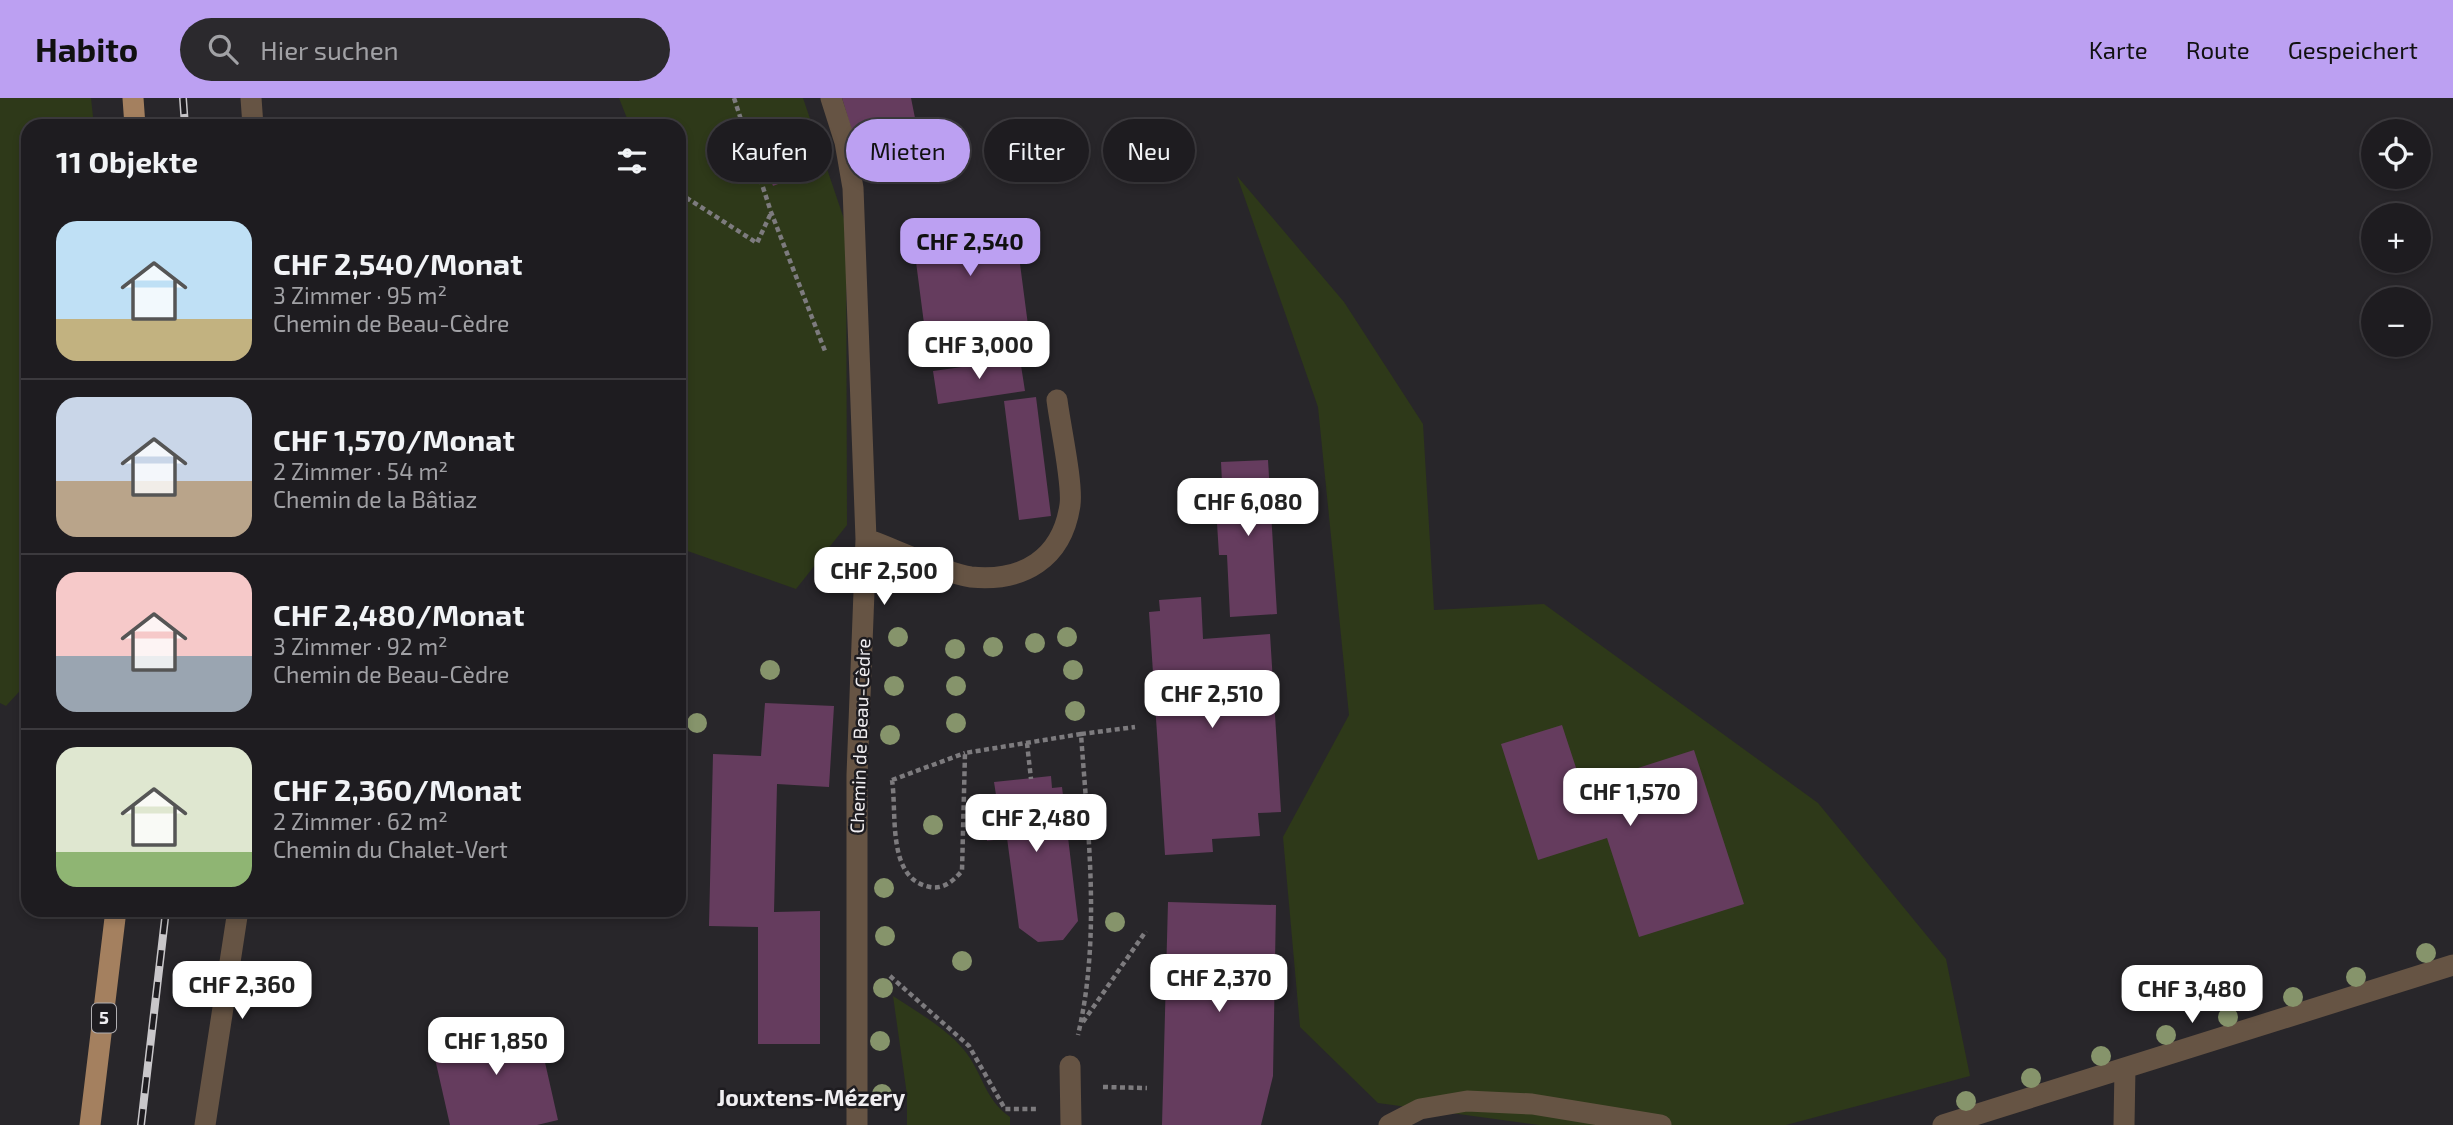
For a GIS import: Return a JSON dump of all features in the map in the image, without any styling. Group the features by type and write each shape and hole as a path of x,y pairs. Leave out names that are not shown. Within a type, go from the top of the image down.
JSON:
{"main road":[{"path":"133,98 134,119"},
{"name":"5","path":"90,1125 115,917"}],"street":[{"path":"251,98 252,119"},
{"name":"Chemin de Beau-Cèdre","path":"831,98 845,142 853,188 866,539 857,775 857,1125"},
{"path":"866,539 969,577 1011,577 1052,552 1064,529 1070,503 1057,400"},
{"path":"205,1125 237,917"},
{"path":"1942,1125 2453,965"},
{"path":"2124,1125 2125,1068"},
{"path":"1070,1076 1071,1117"},
{"path":"1389,1125 1420,1109 1467,1101 1532,1104 1661,1125"}],"path":[{"path":"734,98 771,212 827,355"},
{"path":"686,197 757,243 771,212"},
{"path":"857,775 892,780 965,753 1135,727"},
{"path":"1081,734 1092,891 1087,998 1070,1076 1147,1088"},
{"path":"1027,743 1031,779"},
{"path":"892,780 900,865 914,883 933,889 950,884 962,871 965,753"},
{"path":"1080,1025 1146,930"},
{"path":"887,973 969,1046 1005,1109 1071,1117"}],"green space":[{"path":"0,98 91,98 93,119 21,119 21,690 6,706 0,703"},
{"path":"619,98 803,98 810,119 707,119 707,182 831,182 846,225 847,525 796,589 686,550 686,119 627,119"},
{"path":"1237,176 1344,302 1423,424 1434,610 1544,604 1818,803 1946,959 1970,1076 1786,1125 1539,1125 1378,1103 1300,1027 1283,837 1349,715 1318,407"},
{"path":"893,996 957,1042 970,1059 989,1094 1010,1117 1010,1125 907,1125 907,1095"}],"building":[{"path":"842,98 911,98 915,118 911,119 848,119"},
{"path":"1014,218 1028,325 926,339 912,231"},
{"path":"1020,359 1025,391 938,404 933,371"},
{"path":"1036,397 1051,516 1019,520 1004,401"},
{"path":"1268,460 1277,614 1230,617 1227,555 1219,555 1217,523 1224,523 1221,462"},
{"path":"1201,597 1203,639 1270,634 1281,812 1258,813 1260,836 1212,839 1213,852 1165,855 1149,612 1160,611 1159,600"},
{"path":"765,703 834,706 829,787 777,784 774,912 820,911 820,1044 758,1044 758,927 709,926 713,754 761,756"},
{"path":"1562,725 1582,786 1694,750 1744,904 1639,937 1607,838 1538,860 1501,744"},
{"path":"1051,776 1052,788 1062,787 1078,921 1063,940 1038,942 1019,928 1007,838 987,841 983,796 996,795 994,782"},
{"path":"1168,902 1276,905 1273,1076 1261,1125 1162,1125"},
{"path":"535,1018 558,1120 537,1125 450,1125 431,1041"}],"railway":[{"path":"183,98 184,119"},
{"path":"141,1125 165,917"}],"district":[{"name":"Jouxtens-Mézery","path":"811,1098"}]}
